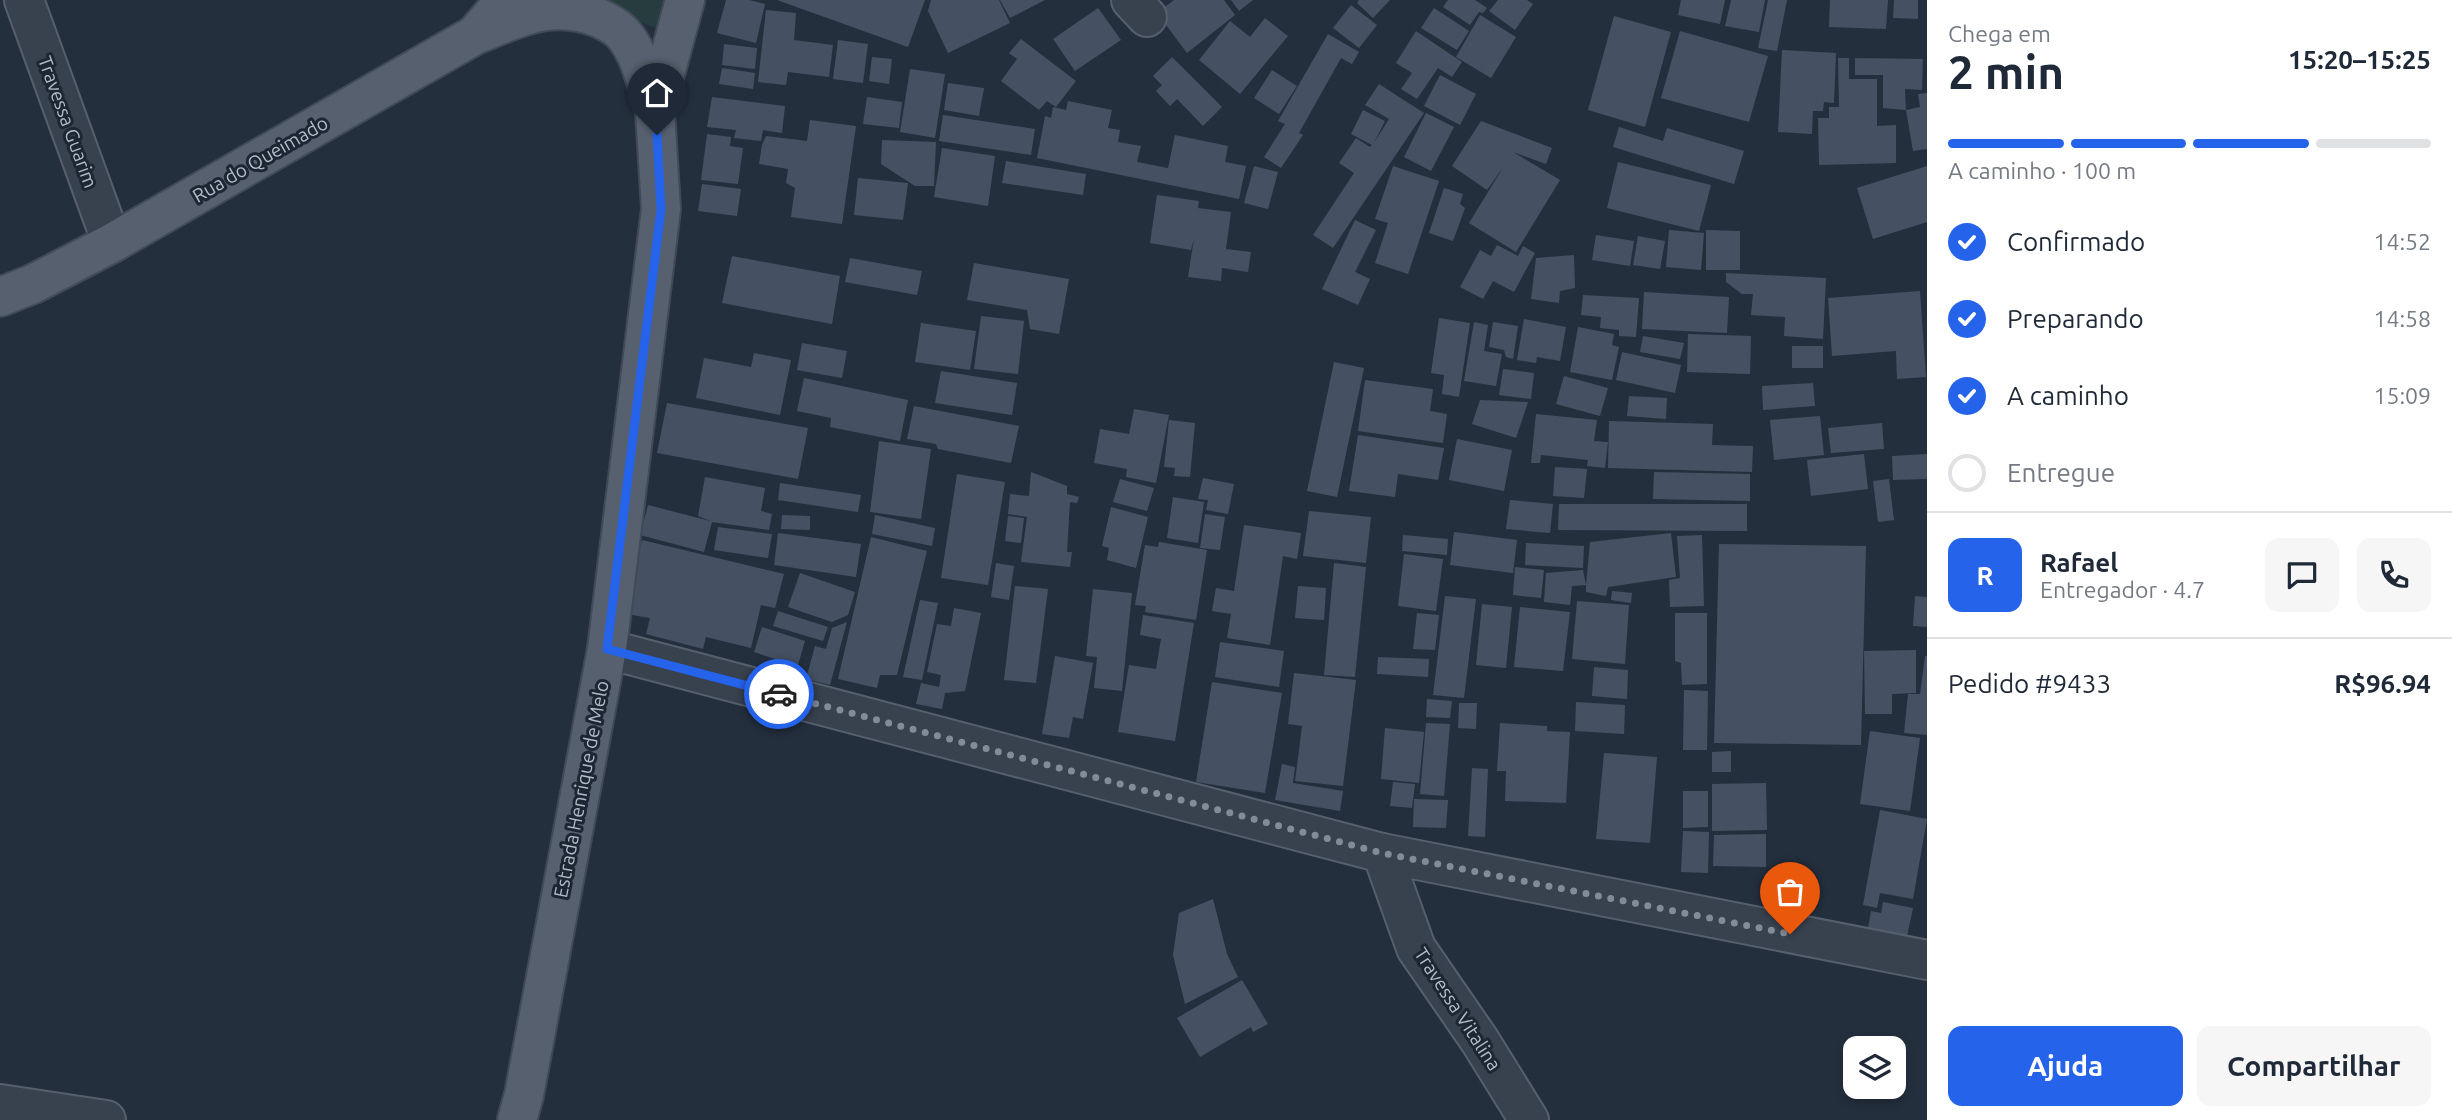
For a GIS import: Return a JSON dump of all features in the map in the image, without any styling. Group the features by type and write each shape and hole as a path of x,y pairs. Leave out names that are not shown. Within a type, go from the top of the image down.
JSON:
{"main road":[{"name":"Rua do Queimado","path":"0,297 33,284 112,243 475,35 505,0"},
{"name":"Estrada Henrique de Melo","path":"517,1120 607,649 661,209 655,111 685,0"},
{"path":"475,35 527,14 549,9 581,10 606,21 624,35 637,57 655,111"}],"street":[{"name":"Travessa Guarim","path":"24,0 112,243"},
{"path":"607,649 1382,853 1927,961"},
{"name":"Travessa Vitalina","path":"1382,853 1416,948 1480,1041 1529,1120"},
{"path":"0,1104 106,1120"}],"green space":[{"path":"590,0 671,0 665,32 594,2"}],"building":[{"path":"726,0 749,0 765,4 756,43 717,33"},
{"path":"777,0 925,0 908,47"},
{"path":"931,0 999,0 1010,23 948,53 928,11"},
{"path":"1000,0 1045,0 1010,18"},
{"path":"1174,0 1224,0 1235,15 1187,53 1157,13"},
{"path":"1231,0 1253,0 1239,11"},
{"path":"1359,0 1390,0 1373,18 1357,3"},
{"path":"1448,0 1475,0 1487,8 1483,13 1479,12 1470,25 1443,7"},
{"path":"1498,0 1527,0 1533,4 1515,30 1489,11"},
{"path":"1681,0 1725,0 1720,24 1678,15"},
{"path":"1731,0 1765,0 1759,32 1725,26"},
{"path":"1768,0 1787,0 1777,51 1758,48"},
{"path":"1830,0 1888,0 1886,29 1829,27"},
{"path":"1894,0 1918,0 1918,19 1893,18"},
{"path":"1351,5 1377,25 1359,48 1333,28"},
{"path":"1098,8 1121,40 1075,71 1053,39"},
{"path":"1434,8 1469,31 1457,50 1421,28"},
{"path":"766,10 796,13 794,40 833,45 829,77 788,72 786,85 758,82"},
{"path":"1480,15 1516,37 1491,78 1456,57"},
{"path":"1614,16 1671,32 1645,127 1588,110"},
{"path":"1265,18 1288,36 1240,94 1199,60 1230,21 1250,37"},
{"path":"1416,31 1462,62 1452,77 1438,68 1417,99 1401,89 1412,73 1396,63"},
{"path":"1680,31 1768,56 1749,122 1661,98"},
{"path":"1328,34 1359,52 1352,64 1341,58 1299,133 1303,135 1281,168 1264,157 1285,124 1278,121"},
{"path":"1021,39 1076,81 1056,107 1047,101 1039,110 1001,81 1017,59 1009,53"},
{"path":"838,40 868,44 863,83 833,79"},
{"path":"724,44 757,48 755,69 722,65"},
{"path":"1782,50 1836,53 1834,103 1824,102 1823,111 1813,111 1812,134 1778,132"},
{"path":"872,57 892,59 889,84 869,81"},
{"path":"1172,57 1222,107 1203,126 1177,99 1170,106 1156,91 1162,85 1153,76"},
{"path":"1838,58 1849,58 1849,79 1877,79 1877,126 1896,125 1896,163 1819,165 1818,118 1829,118 1829,107 1839,107"},
{"path":"1855,58 1923,59 1922,90 1905,89 1906,110 1883,108 1883,75 1855,75"},
{"path":"722,68 755,73 753,89 719,84"},
{"path":"910,69 945,74 935,138 900,132"},
{"path":"1272,70 1297,86 1279,114 1254,98"},
{"path":"1440,75 1476,94 1460,125 1424,106"},
{"path":"948,83 984,88 979,116 944,110"},
{"path":"1379,84 1424,113 1333,248 1313,235 1354,173 1339,163 1356,138 1370,147 1372,145 1351,134 1363,110 1385,121 1374,143 1389,119 1365,105"},
{"path":"1927,93 1927,149 1913,151 1906,110 1920,107 1918,94"},
{"path":"712,97 785,106 782,133 763,130 761,141 734,138 736,130 707,127"},
{"path":"867,97 902,102 899,128 863,124"},
{"path":"1068,101 1112,110 1108,128 1120,130 1118,142 1141,146 1137,162 1168,168 1175,135 1228,146 1225,162 1246,166 1239,199 1037,158 1045,116 1051,118 1053,107 1066,110"},
{"path":"1426,113 1454,127 1431,171 1404,157"},
{"path":"943,115 1035,129 1031,155 939,141"},
{"path":"810,120 856,126 842,224 791,217 795,188 786,183 788,169 759,164 766,136 807,141"},
{"path":"1481,121 1552,148 1546,164 1513,152 1560,180 1516,252 1469,223 1504,166 1487,190 1452,166"},
{"path":"1619,127 1663,141 1667,128 1744,151 1734,184 1613,147"},
{"path":"707,134 731,137 730,146 743,148 738,184 701,180"},
{"path":"882,140 936,142 934,186 915,186 881,164"},
{"path":"942,148 995,156 988,206 934,197"},
{"path":"1006,161 1086,174 1083,195 1002,183"},
{"path":"1618,162 1711,185 1699,231 1607,208"},
{"path":"1254,166 1278,172 1268,209 1244,203"},
{"path":"1393,166 1439,181 1408,274 1375,263 1388,223 1375,219"},
{"path":"1927,166 1927,222 1873,239 1857,188"},
{"path":"858,178 908,183 903,220 854,215"},
{"path":"702,184 741,189 737,216 698,211"},
{"path":"1444,188 1463,194 1460,204 1465,208 1453,241 1429,233"},
{"path":"1157,195 1199,201 1198,208 1231,212 1226,249 1251,252 1248,272 1222,268 1221,281 1188,277 1194,238 1191,250 1150,243"},
{"path":"1355,220 1376,230 1355,272 1370,279 1358,305 1322,289"},
{"path":"1669,230 1704,233 1701,270 1666,267"},
{"path":"1706,230 1740,231 1740,270 1706,270"},
{"path":"1596,235 1634,241 1630,266 1592,260"},
{"path":"1638,236 1665,241 1660,269 1633,265"},
{"path":"1497,245 1518,256 1523,246 1535,253 1514,292 1493,281 1483,299 1460,287 1480,250 1491,256"},
{"path":"1574,255 1575,288 1560,291 1559,303 1531,299 1536,258"},
{"path":"732,256 840,276 832,324 722,303"},
{"path":"850,258 922,271 917,295 845,282"},
{"path":"974,263 1069,279 1059,334 1030,329 1027,310 967,300"},
{"path":"1726,273 1826,278 1823,339 1784,336 1785,317 1751,315 1753,294 1742,294 1726,282"},
{"path":"1920,291 1926,377 1897,379 1896,351 1832,356 1828,298"},
{"path":"1644,292 1729,297 1727,333 1642,329"},
{"path":"1583,295 1639,298 1636,337 1619,336 1619,330 1600,328 1601,317 1581,315"},
{"path":"981,316 1024,321 1018,374 974,369"},
{"path":"1439,318 1470,323 1459,397 1442,394 1444,375 1431,373"},
{"path":"1524,319 1566,327 1560,361 1537,357 1536,363 1517,360"},
{"path":"1474,322 1488,325 1484,351 1502,354 1496,386 1464,381"},
{"path":"1493,322 1518,326 1513,359 1506,357 1504,350 1489,347"},
{"path":"921,323 976,331 970,370 915,362"},
{"path":"1578,327 1614,334 1612,345 1619,347 1612,380 1570,372"},
{"path":"1688,334 1751,336 1750,374 1687,372"},
{"path":"1643,336 1684,343 1680,359 1640,352"},
{"path":"802,343 847,351 842,378 797,370"},
{"path":"1792,346 1823,346 1823,368 1792,368"},
{"path":"1622,352 1681,365 1675,393 1616,380"},
{"path":"754,353 791,360 780,415 696,398 704,358 751,367"},
{"path":"1334,362 1364,368 1337,497 1307,491"},
{"path":"1503,369 1534,373 1531,399 1499,395"},
{"path":"941,371 1017,383 1012,415 935,403"},
{"path":"1564,376 1608,388 1600,416 1556,404"},
{"path":"804,378 908,400 900,441 830,427 831,418 797,411"},
{"path":"1365,380 1433,389 1430,411 1447,414 1443,443 1358,431"},
{"path":"1813,383 1815,406 1763,410 1762,386"},
{"path":"1629,396 1667,398 1666,419 1627,416"},
{"path":"1480,400 1528,402 1516,438 1472,424"},
{"path":"667,403 808,428 798,479 657,453"},
{"path":"914,406 1019,426 1011,463 938,449 936,444 907,439"},
{"path":"1134,409 1169,415 1156,483 1126,477 1127,469 1094,463 1100,429 1129,434"},
{"path":"1536,414 1597,420 1594,441 1608,442 1605,468 1587,466 1588,460 1541,455 1540,463 1531,463"},
{"path":"1820,416 1824,455 1774,460 1770,420"},
{"path":"1169,420 1195,423 1190,477 1174,476 1175,468 1164,467"},
{"path":"1609,421 1713,424 1712,445 1753,446 1752,472 1608,468"},
{"path":"1882,423 1884,449 1831,453 1828,428"},
{"path":"1358,435 1444,448 1438,480 1398,474 1395,497 1349,491"},
{"path":"1457,439 1512,450 1504,491 1449,480"},
{"path":"879,441 931,449 921,519 870,512"},
{"path":"1864,454 1868,489 1811,496 1807,460"},
{"path":"1927,454 1927,479 1893,480 1892,456"},
{"path":"1555,467 1587,469 1584,498 1553,496"},
{"path":"1031,472 1067,486 1067,494 1079,497 1077,503 1070,502 1067,552 1072,552 1070,567 1021,562 1027,517 1008,514 1010,494 1029,496"},
{"path":"1654,472 1750,474 1750,501 1653,499"},
{"path":"957,474 1005,482 988,585 941,578"},
{"path":"705,477 765,488 761,511 772,514 769,530 712,522 704,552 640,535 648,505 710,521 698,516"},
{"path":"1203,478 1234,484 1228,514 1206,510 1208,500 1198,499"},
{"path":"1120,479 1154,488 1147,511 1113,502"},
{"path":"1889,479 1894,520 1878,522 1873,481"},
{"path":"780,483 861,495 858,512 778,500"},
{"path":"1173,497 1204,502 1198,543 1167,538"},
{"path":"1510,500 1553,504 1550,533 1506,529"},
{"path":"1559,504 1747,504 1747,531 1558,530"},
{"path":"1111,507 1148,517 1136,568 1107,560 1109,548 1102,546"},
{"path":"1309,511 1371,517 1366,563 1303,556"},
{"path":"1205,514 1225,517 1220,550 1200,548"},
{"path":"782,515 810,516 810,530 781,529"},
{"path":"875,515 935,528 932,546 872,534"},
{"path":"1008,516 1024,518 1021,543 1005,541"},
{"path":"1244,525 1301,533 1297,559 1283,556 1270,645 1227,638 1231,614 1212,611 1216,588 1234,591"},
{"path":"718,527 772,534 768,558 714,550"},
{"path":"1454,532 1517,540 1513,573 1450,565"},
{"path":"778,533 861,544 856,577 774,565"},
{"path":"1671,533 1676,577 1608,587 1606,596 1586,592 1590,542"},
{"path":"1403,535 1448,539 1447,555 1402,551"},
{"path":"1702,535 1704,606 1670,607 1669,580 1680,578 1677,536"},
{"path":"871,537 927,551 897,675 880,675 877,688 838,679"},
{"path":"642,540 784,574 775,608 761,605 751,648 706,637 703,649 646,634 650,618 632,615 627,605"},
{"path":"1159,542 1207,550 1196,620 1145,612 1146,606 1135,605 1145,545 1158,547"},
{"path":"1526,543 1584,546 1583,568 1525,565"},
{"path":"1719,544 1866,546 1861,745 1714,743"},
{"path":"1404,554 1443,559 1436,611 1398,606"},
{"path":"996,563 1014,566 1009,600 991,597"},
{"path":"1334,563 1366,567 1355,677 1324,675"},
{"path":"1515,567 1544,570 1541,598 1513,595"},
{"path":"1583,570 1586,585 1572,586 1570,605 1544,602 1546,573"},
{"path":"800,573 855,592 848,615 832,622 788,607"},
{"path":"1015,586 1048,589 1036,683 1004,680"},
{"path":"1298,586 1326,588 1324,620 1295,618"},
{"path":"1093,589 1132,593 1122,691 1094,688 1097,657 1086,656"},
{"path":"1612,591 1632,593 1631,603 1611,600"},
{"path":"1445,596 1476,599 1464,698 1433,695"},
{"path":"1915,596 1927,597 1927,627 1913,626"},
{"path":"920,600 938,603 922,680 903,677"},
{"path":"1577,601 1629,605 1625,664 1572,659"},
{"path":"1482,604 1512,607 1506,668 1476,665"},
{"path":"1520,607 1570,612 1563,671 1514,667"},
{"path":"954,608 981,613 965,691 945,693 942,709 916,704 921,683 939,687 941,675 927,672 937,624 951,626"},
{"path":"778,611 828,627 823,641 773,626"},
{"path":"1417,613 1439,615 1435,650 1413,649"},
{"path":"1675,613 1707,613 1707,684 1682,685 1681,663 1675,661"},
{"path":"1143,615 1194,623 1175,741 1118,732 1129,665 1156,669 1161,639 1140,635"},
{"path":"847,622 830,685 806,679 815,646 826,649 832,628"},
{"path":"762,627 805,641 798,665 783,662 799,667 794,680 770,672 775,659 754,652"},
{"path":"1220,642 1284,651 1279,687 1215,677"},
{"path":"1916,650 1916,693 1892,694 1892,714 1865,714 1864,651"},
{"path":"1055,656 1093,663 1083,719 1073,717 1069,738 1042,734"},
{"path":"1925,656 1927,735 1904,733 1908,694 1920,694"},
{"path":"1378,657 1429,659 1428,677 1377,674"},
{"path":"1594,667 1628,670 1627,699 1592,696"},
{"path":"1294,673 1356,680 1343,786 1295,781 1302,726 1288,724"},
{"path":"1212,682 1282,693 1265,793 1196,782"},
{"path":"1684,690 1708,691 1707,750 1683,750"},
{"path":"1427,699 1452,701 1450,718 1426,717"},
{"path":"1576,702 1625,705 1624,734 1575,731"},
{"path":"1459,703 1477,703 1476,729 1458,728"},
{"path":"1426,723 1450,724 1444,796 1420,794"},
{"path":"1500,723 1547,726 1547,731 1570,732 1566,803 1505,801 1506,771 1497,771"},
{"path":"1385,728 1424,732 1419,783 1381,779"},
{"path":"1870,731 1920,738 1910,811 1860,804"},
{"path":"1731,751 1731,772 1712,772 1712,752"},
{"path":"1604,753 1657,757 1650,843 1596,839"},
{"path":"1282,764 1295,767 1293,783 1343,791 1340,811 1275,800"},
{"path":"1472,768 1488,769 1485,837 1468,836"},
{"path":"1393,782 1415,784 1412,808 1390,806"},
{"path":"1766,783 1767,830 1712,831 1712,784"},
{"path":"1683,791 1708,791 1708,827 1683,828"},
{"path":"1414,799 1448,800 1446,828 1413,827"},
{"path":"1880,810 1927,819 1913,899 1880,893 1877,908 1863,905"},
{"path":"1683,831 1709,832 1708,873 1681,872"},
{"path":"1766,834 1766,867 1713,866 1714,835"},
{"path":"1213,899 1227,954 1238,977 1185,1004 1173,955 1179,913"},
{"path":"1883,902 1913,908 1907,936 1868,928 1871,911 1881,913"},
{"path":"1242,980 1268,1024 1253,1032 1251,1027 1200,1057 1177,1018"}],"way so far":[{"path":"779,694 1382,853 1790,934"}],"route":[{"path":"657,135 661,209 607,649 779,694"}]}
